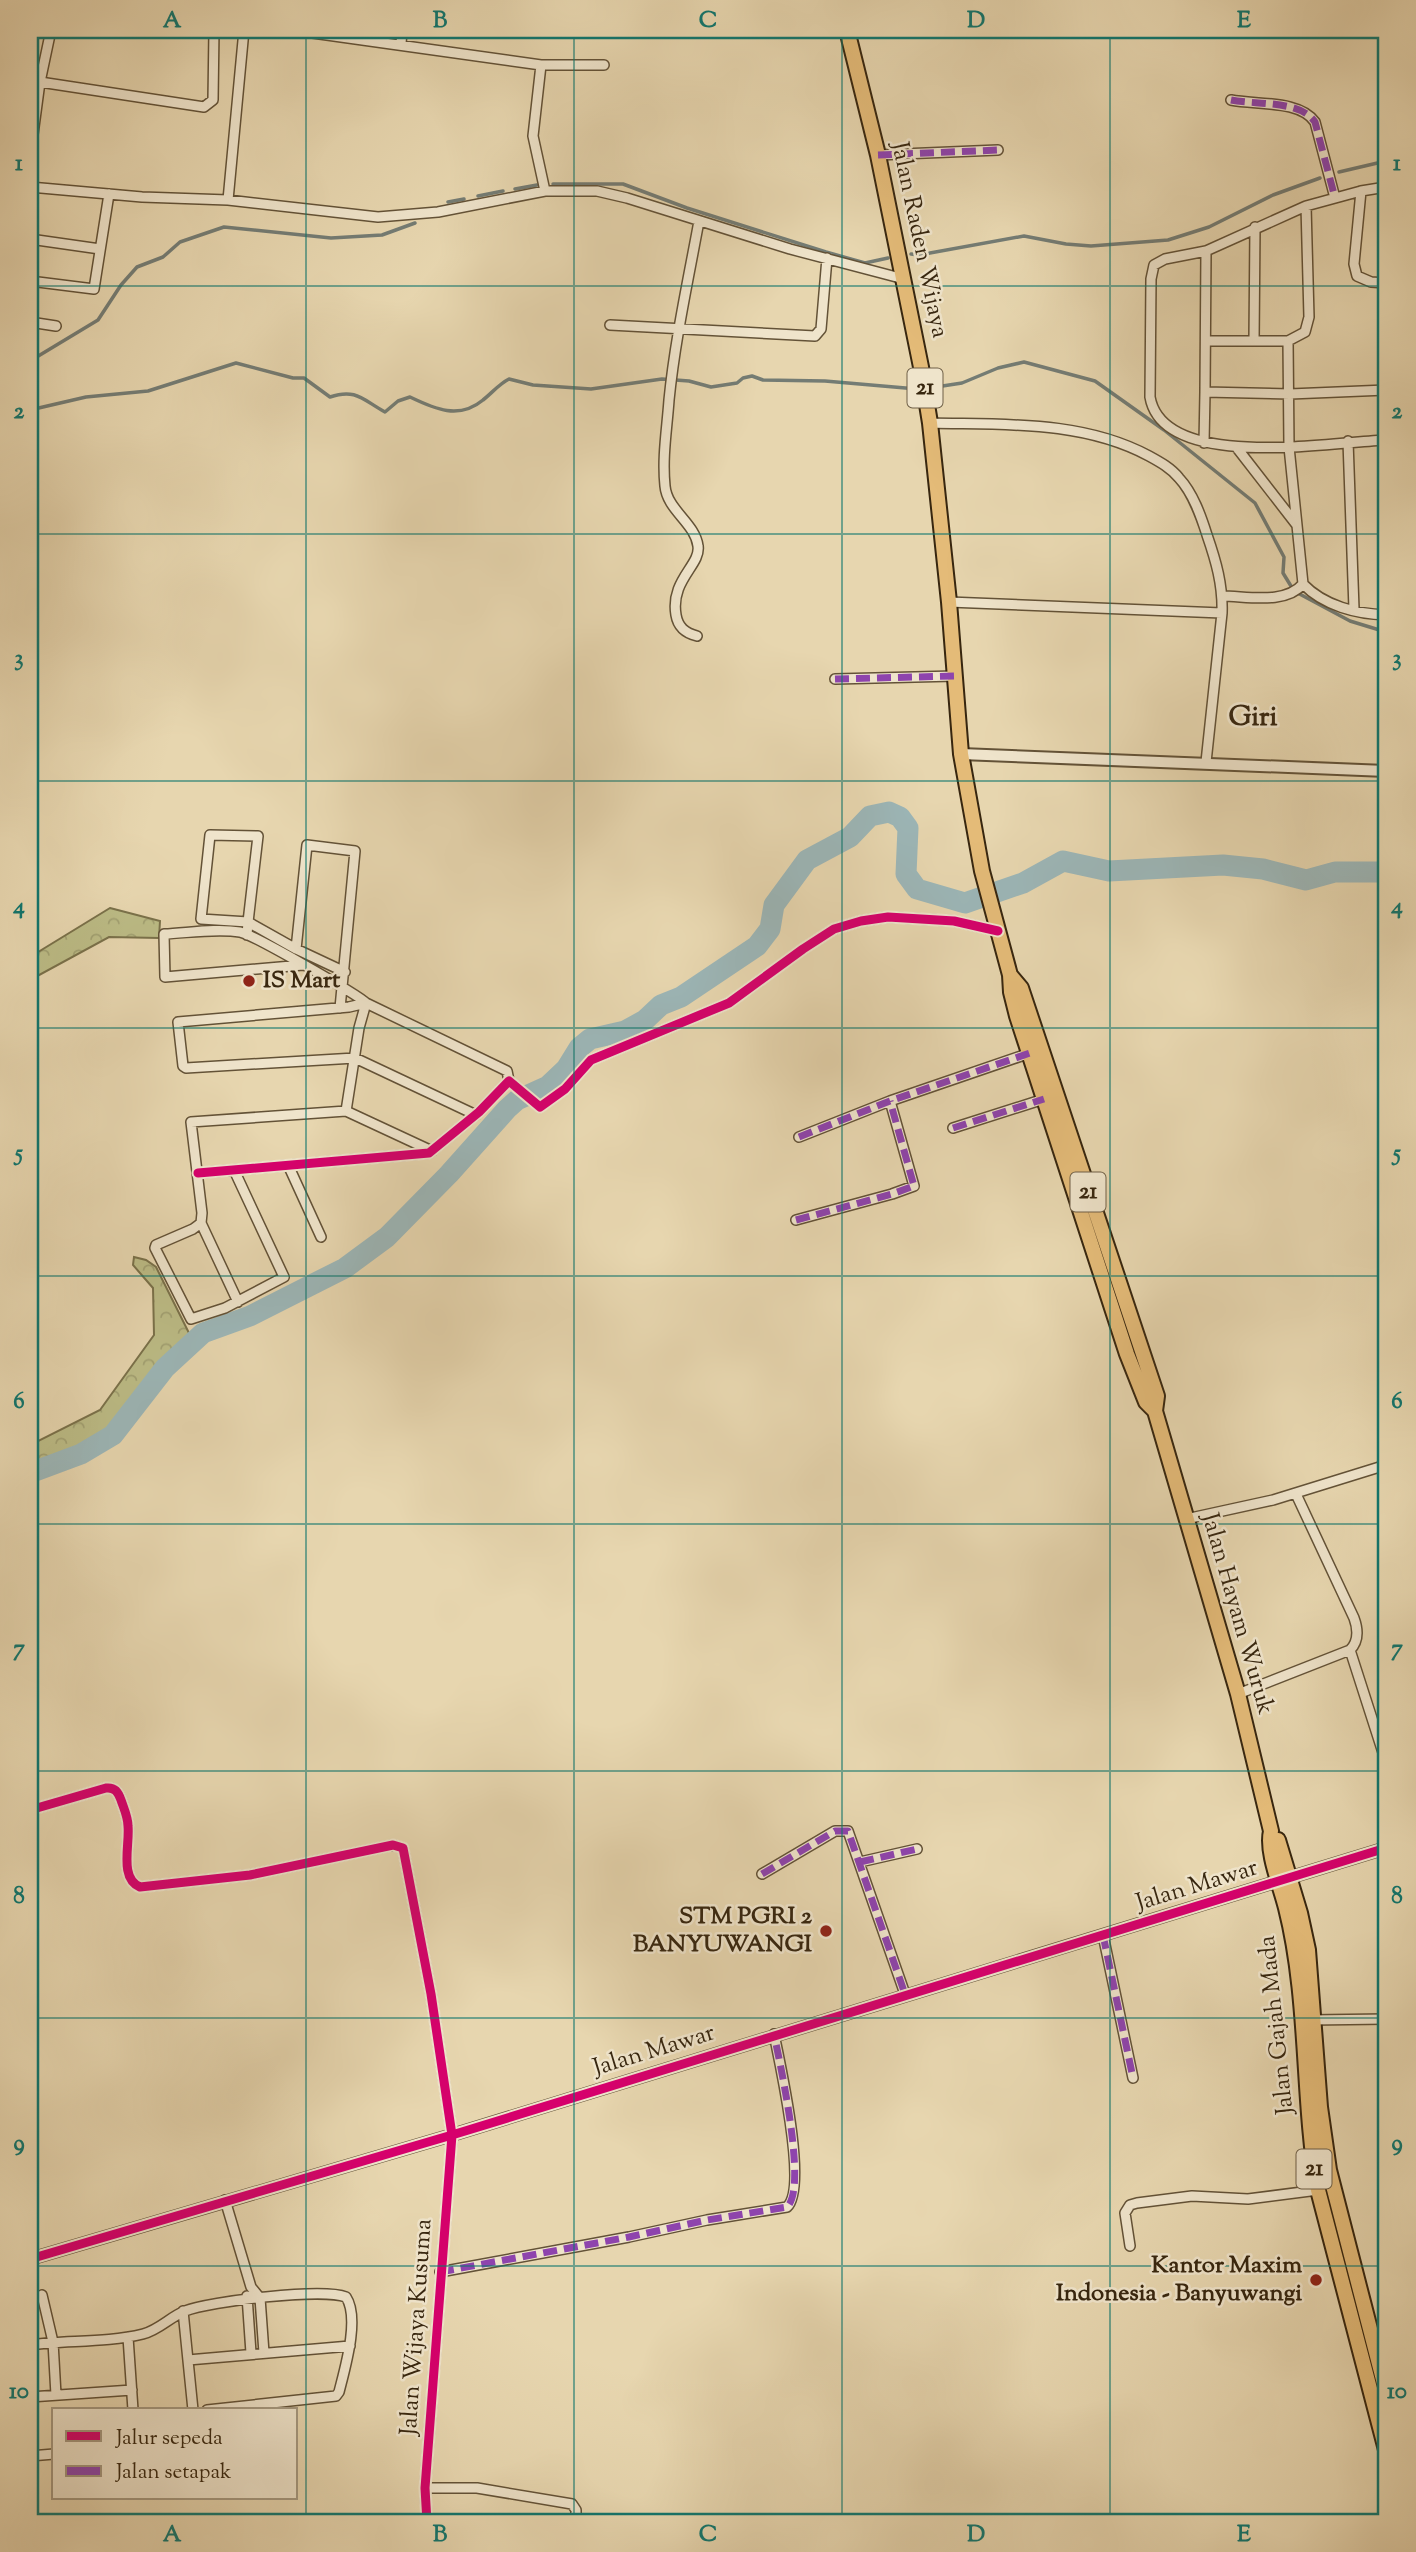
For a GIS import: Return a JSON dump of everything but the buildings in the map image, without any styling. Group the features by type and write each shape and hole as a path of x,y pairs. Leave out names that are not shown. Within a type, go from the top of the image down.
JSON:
{"highway":[{"name":"Jalan Raden Wijaya","path":"848,30 904,279 930,423 949,602 961,754"},
{"name":"Jalan Hayam Wuruk","path":"961,754 982,871 1010,975 1011,992 1127,1354 1146,1402 1155,1411"},
{"name":"Jalan Hayam Wuruk","path":"1010,975 1021,988 1157,1396 1155,1411 1238,1694 1271,1831 1270,1848 1284,1879"},
{"name":"Jalan Gajah Mada","path":"1284,1879 1298,1906 1308,1950 1311,2148 1318,2190 1386,2450"},
{"name":"Jalan Gajah Mada","path":"1284,1879 1308,2021"},
{"name":"21","path":"1308,2021 1329,2170 1386,2391"}],"street":[{"path":"30,156 40,82 51,30"},
{"path":"40,82 204,107 213,100 214,30"},
{"path":"229,200 244,30"},
{"path":"291,30 541,65 604,65"},
{"path":"401,44 402,30"},
{"path":"541,65 533,136 545,191"},
{"path":"1231,100 1298,108 1311,116 1315,122 1335,198"},
{"path":"878,155 999,149"},
{"path":"30,187 229,200 378,217 438,212 545,191 597,191 904,279"},
{"path":"1386,187 1306,206 1206,251 1165,259 1153,268 1149,383 1152,405 1160,419 1204,443 1237,448 1386,440"},
{"path":"1361,191 1354,270 1362,279 1386,283"},
{"path":"30,281 94,289 109,194"},
{"path":"1207,341 1288,341 1301,335 1308,325 1306,206"},
{"path":"697,636 680,626 675,607 677,588 696,558 698,548 695,536 671,504 665,488 665,439 672,369 699,221"},
{"path":"1254,341 1255,227"},
{"path":"30,239 101,245"},
{"path":"1204,443 1206,251"},
{"path":"610,325 815,336 821,329 827,258"},
{"path":"30,323 56,326"},
{"path":"1288,341 1289,447 1300,587"},
{"path":"1205,392 1290,394 1386,390"},
{"path":"930,423 1060,428 1092,433 1129,447 1166,466 1180,478 1203,521 1220,576 1223,596 1206,762"},
{"path":"1348,441 1354,609"},
{"path":"1237,448 1296,524"},
{"path":"1223,596 1286,595 1300,587"},
{"path":"1300,587 1332,604 1386,615"},
{"path":"949,602 1222,613"},
{"path":"835,679 955,676"},
{"path":"961,754 1386,771"},
{"path":"247,935 248,922 258,836 210,835 201,919 248,922 345,972"},
{"path":"296,949 307,845 355,851 340,1008"},
{"path":"303,965 165,977 164,934 235,932 247,935 303,965 361,998 366,1003 507,1071 509,1081 540,1107 565,1089 591,1060 729,1003 834,929 888,917 996,925"},
{"path":"366,1003 340,1008 178,1022 183,1066 186,1068 355,1058 476,1115"},
{"path":"346,1111 366,1003"},
{"path":"799,1137 890,1101 1030,1053"},
{"path":"198,1173 429,1153 476,1115 509,1081"},
{"path":"953,1128 1044,1099"},
{"path":"796,1220 908,1190 914,1186 890,1101"},
{"path":"238,1302 201,1223 191,1122 346,1111 432,1151"},
{"path":"289,1167 321,1237"},
{"path":"201,1223 156,1245 155,1248 190,1319 226,1308 284,1277 233,1170"},
{"path":"1185,1519 1296,1494 1386,1465"},
{"path":"1296,1494 1357,1628 1353,1647 1386,1762"},
{"path":"1238,1694 1353,1647"},
{"name":"Jalan Wijaya Kusuma","path":"30,1810 112,1788 118,1793 127,1819 127,1865 131,1880 140,1887 250,1875 393,1845 403,1848 431,1994 452,2135 425,2488 427,2522"},
{"path":"762,1874 827,1835 842,1830 849,1834 905,1994"},
{"name":"Jalan Mawar","path":"30,2259 452,2135 1386,1848"},
{"path":"860,1862 917,1849"},
{"path":"1103,1935 1133,2078"},
{"path":"1308,2021 1386,2019"},
{"path":"440,2272 787,2207 794,2196 796,2166 774,2034"},
{"path":"1130,2246 1125,2213 1130,2205 1192,2196 1248,2199 1318,2190"},
{"path":"225,2200 251,2287 260,2298 264,2353"},
{"path":"251,2287 246,2299 251,2353"},
{"path":"42,2295 53,2342 56,2395"},
{"path":"30,2345 128,2337 153,2331 183,2311 206,2305 304,2295 346,2297 351,2312 350,2346 336,2396 226,2408"},
{"path":"183,2311 192,2408"},
{"path":"128,2337 133,2408"},
{"path":"188,2360 350,2346"},
{"path":"30,2397 132,2390"},
{"path":"30,2456 52,2454"},
{"path":"425,2488 487,2490 572,2504 576,2510 576,2522"}],"green space":[{"path":"110,908 160,921 159,938 109,937 30,980 30,957"},
{"path":"134,1257 146,1260 156,1267 193,1341 165,1368 113,1435 81,1454 30,1473 30,1445 100,1410 154,1335 153,1288 133,1265"}],"waterway":[{"path":"1339,172 1386,161"},
{"path":"911,254 919,255 1024,236 1091,246 1168,240 1209,227 1273,195 1320,178"},
{"path":"553,184 623,184 687,208 865,263 888,258"},
{"path":"515,189 537,185"},
{"path":"478,196 503,191"},
{"path":"448,202 464,199"},
{"path":"30,361 98,320 121,285 137,267 163,257 180,242 224,227 331,238 382,235 415,223"},
{"path":"936,387 962,383 998,368 1024,362 1095,381 1164,430 1255,503 1284,557 1283,573 1294,591 1350,621 1386,632"},
{"path":"30,410 86,397 148,391 236,363 293,378 304,378 330,397 353,395 385,412 398,401 410,397 438,408 465,410 483,400 509,379 533,385 591,389 662,379 689,381 711,387 737,383 752,376 763,380 825,381 917,389"},
{"path":"30,1473 81,1454 113,1435 165,1368 203,1333 250,1316 345,1268 387,1237 449,1174 507,1109 517,1100 548,1086 566,1069 579,1048 590,1039 625,1031 645,1020 661,1005 681,997 757,946 770,929 774,905 807,860 850,837 870,816 889,812 900,817 908,828 906,874 917,889 965,903 1023,883 1063,861 1109,871 1223,865 1263,869 1306,880 1335,872 1386,872"}],"marked path":[{"path":"1231,100 1289,107 1308,115 1315,122 1335,198"},
{"path":"878,155 998,150"},
{"path":"835,679 955,676"},
{"path":"799,1137 890,1101 1030,1053"},
{"path":"953,1128 1044,1099"},
{"path":"796,1220 914,1186 890,1101"},
{"path":"762,1874 835,1831 848,1831 905,1994"},
{"path":"860,1862 917,1849"},
{"path":"1103,1935 1133,2078"},
{"path":"440,2272 787,2207 793,2195 794,2152 774,2034"}],"cycle path":[{"path":"198,1173 429,1153 479,1112 509,1081 540,1107 565,1089 591,1060 729,1003 834,929 888,917 954,921 998,931"},
{"path":"30,1810 106,1788 114,1789 120,1797 127,1819 128,1869 134,1883 140,1887 250,1875 393,1845 403,1848 431,1994 452,2135 425,2488 427,2522"},
{"path":"30,2259 452,2135 1386,1848"}],"place":[{"name":"IS Mart","path":"249,981"},
{"name":"STM PGRI 2 BANYUWANGI","path":"826,1931"},
{"name":"Kantor Maxim Indonesia - Banyuwangi","path":"1316,2280"}],"district":[{"name":"Giri","path":"1253,718"}]}
